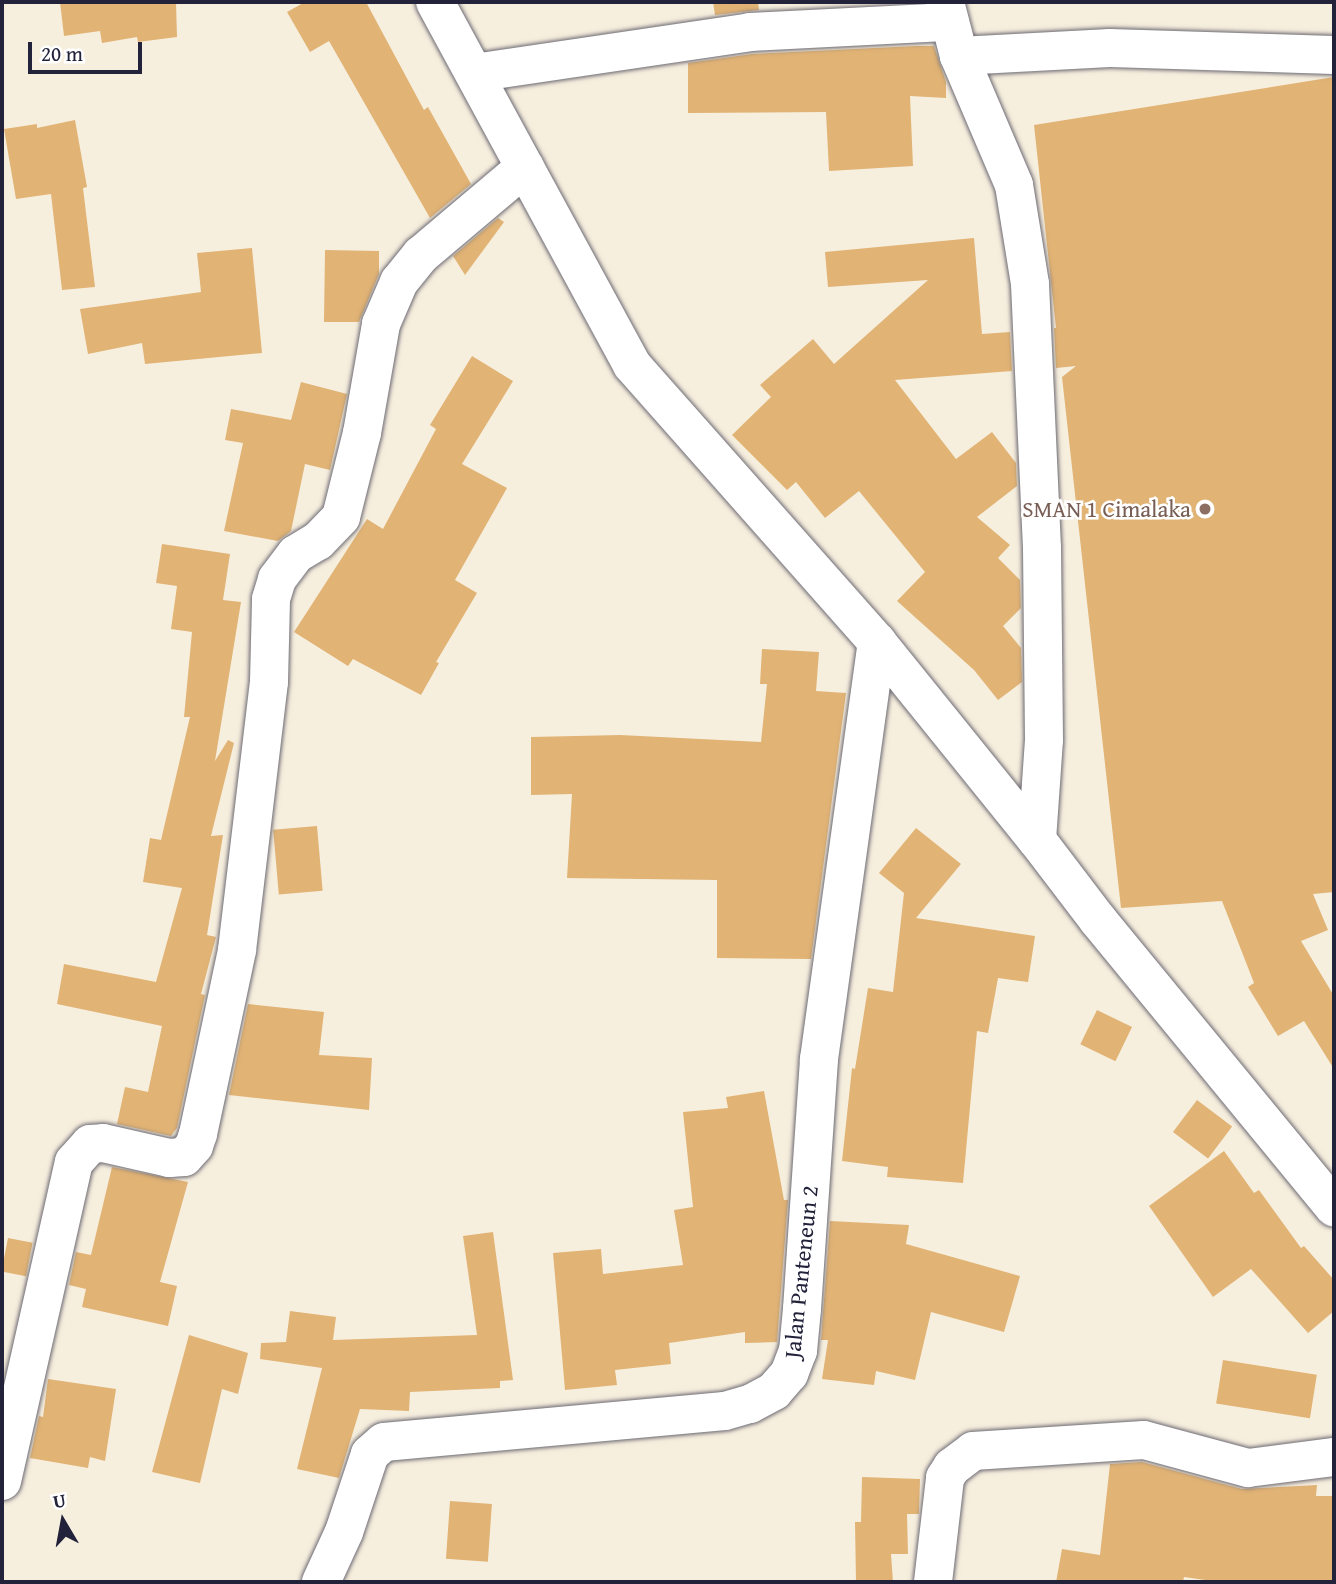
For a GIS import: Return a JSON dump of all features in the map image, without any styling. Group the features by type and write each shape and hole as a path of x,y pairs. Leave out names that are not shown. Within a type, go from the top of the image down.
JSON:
{"street":[{"path":"435,2 632,366 877,642 1098,920 1334,1207"},
{"path":"474,73 750,32 951,27 1110,48 1334,55"},
{"path":"951,27 1014,185 1030,284 1042,548 1044,740 1037,840"},
{"path":"2,1481 74,1162 90,1144 103,1143 169,1158 184,1157 194,1146 198,1134 237,950 270,682 271,599 277,579 296,554 318,541 341,517 362,433 381,324 398,282 421,255 525,167"},
{"name":"Jalan Panteneun 2","path":"321,1582 344,1532 370,1454 384,1442 724,1410 762,1398 774,1391 789,1374 797,1351 802,1309 819,1059 877,642"},
{"path":"933,1582 945,1478 951,1467 973,1451 1144,1440 1248,1468 1334,1457"}],"building":[{"path":"60,2 176,2 177,37 138,42 137,37 102,43 100,31 64,36"},
{"path":"305,2 366,2 424,110 428,107 471,184 430,218 329,41 310,52 287,12"},
{"path":"713,2 758,2 759,10 715,15"},
{"path":"934,46 946,82 946,98 910,96 913,166 829,171 826,112 688,113 688,63 752,54"},
{"name":"SMAN 1 Cimalaka","path":"1334,77 1334,892 1313,894 1328,930 1301,941 1334,996 1334,1069 1304,1021 1278,1036 1248,987 1254,983 1222,901 1121,908 1062,377 1076,366 1056,368 1056,328 1034,125"},
{"path":"75,120 87,187 83,188 95,287 62,290 51,194 16,199 4,129 37,124 37,128"},
{"path":"498,218 504,222 465,275 453,256"},
{"path":"974,238 982,334 1010,332 1012,371 895,380 956,459 992,432 1016,463 1017,486 977,517 1010,545 998,558 1020,580 1021,608 1003,626 1021,648 1022,682 998,700 974,670 897,601 925,572 859,491 825,518 796,482 787,490 732,435 771,397 760,385 813,339 834,364 928,280 828,287 825,252"},
{"path":"252,248 262,353 145,364 142,343 88,354 80,309 201,292 197,253"},
{"path":"325,250 379,251 379,274 359,322 324,322"},
{"path":"472,356 513,381 462,464 507,488 455,580 477,593 436,662 439,663 421,695 353,659 348,666 294,632 367,519 383,529 436,429 430,425"},
{"path":"301,382 347,394 330,470 305,464 291,531 278,541 224,531 243,443 225,440 231,409 291,420"},
{"path":"162,544 230,554 223,600 241,602 215,761 228,740 234,743 211,836 223,835 207,935 216,937 201,994 205,995 177,1128 171,1136 117,1124 125,1087 148,1092 162,1026 57,1004 64,964 156,982 182,888 143,882 150,838 161,840 190,717 184,717 192,632 171,629 177,586 156,583"},
{"path":"762,649 819,652 816,691 846,693 811,959 717,958 717,880 567,878 572,794 531,795 531,737 620,735 761,742 767,684 760,684"},
{"path":"317,826 323,891 279,895 273,830"},
{"path":"916,828 961,864 916,918 1035,936 1028,982 998,978 988,1033 977,1031 963,1183 887,1177 888,1167 842,1161 852,1068 855,1069 868,988 893,992 904,893 879,873"},
{"path":"248,1004 324,1012 319,1055 372,1058 369,1110 229,1095"},
{"path":"1097,1010 1132,1027 1115,1061 1080,1044"},
{"path":"764,1091 784,1200 788,1200 777,1342 745,1343 745,1332 669,1343 671,1364 615,1370 617,1385 565,1390 553,1253 601,1249 603,1274 683,1265 674,1210 693,1207 683,1112 728,1108 726,1097"},
{"path":"1197,1100 1232,1126 1208,1158 1173,1132"},
{"path":"1224,1151 1254,1193 1259,1190 1301,1248 1304,1246 1334,1280 1334,1311 1308,1333 1251,1269 1213,1297 1149,1206"},
{"path":"112,1167 188,1182 160,1282 177,1286 168,1326 82,1307 86,1289 69,1285 76,1252 91,1255"},
{"path":"830,1221 909,1225 906,1244 1020,1276 1004,1332 931,1312 915,1380 876,1371 874,1385 822,1379 828,1340 821,1340"},
{"path":"493,1232 513,1380 500,1381 500,1388 410,1392 409,1411 360,1409 339,1478 297,1469 322,1368 260,1359 261,1343 286,1342 290,1311 336,1317 333,1340 477,1335 463,1236"},
{"path":"8,1238 33,1243 26,1276 2,1271"},
{"path":"189,1335 248,1353 238,1394 222,1389 200,1483 152,1472"},
{"path":"1223,1360 1317,1375 1310,1418 1216,1403"},
{"path":"48,1379 116,1389 105,1461 90,1457 88,1468 30,1458 39,1416 43,1417"},
{"path":"1142,1462 1242,1489 1317,1485 1316,1496 1334,1496 1334,1582 1219,1582 1184,1577 1183,1582 1056,1582 1062,1549 1100,1555 1110,1464"},
{"path":"862,1477 920,1479 919,1514 907,1514 908,1554 891,1554 893,1582 856,1582 855,1522 861,1522"},
{"path":"450,1501 492,1504 488,1562 446,1559"}],"place":[{"name":"SMAN 1 Cimalaka","path":"1205,509"}]}
